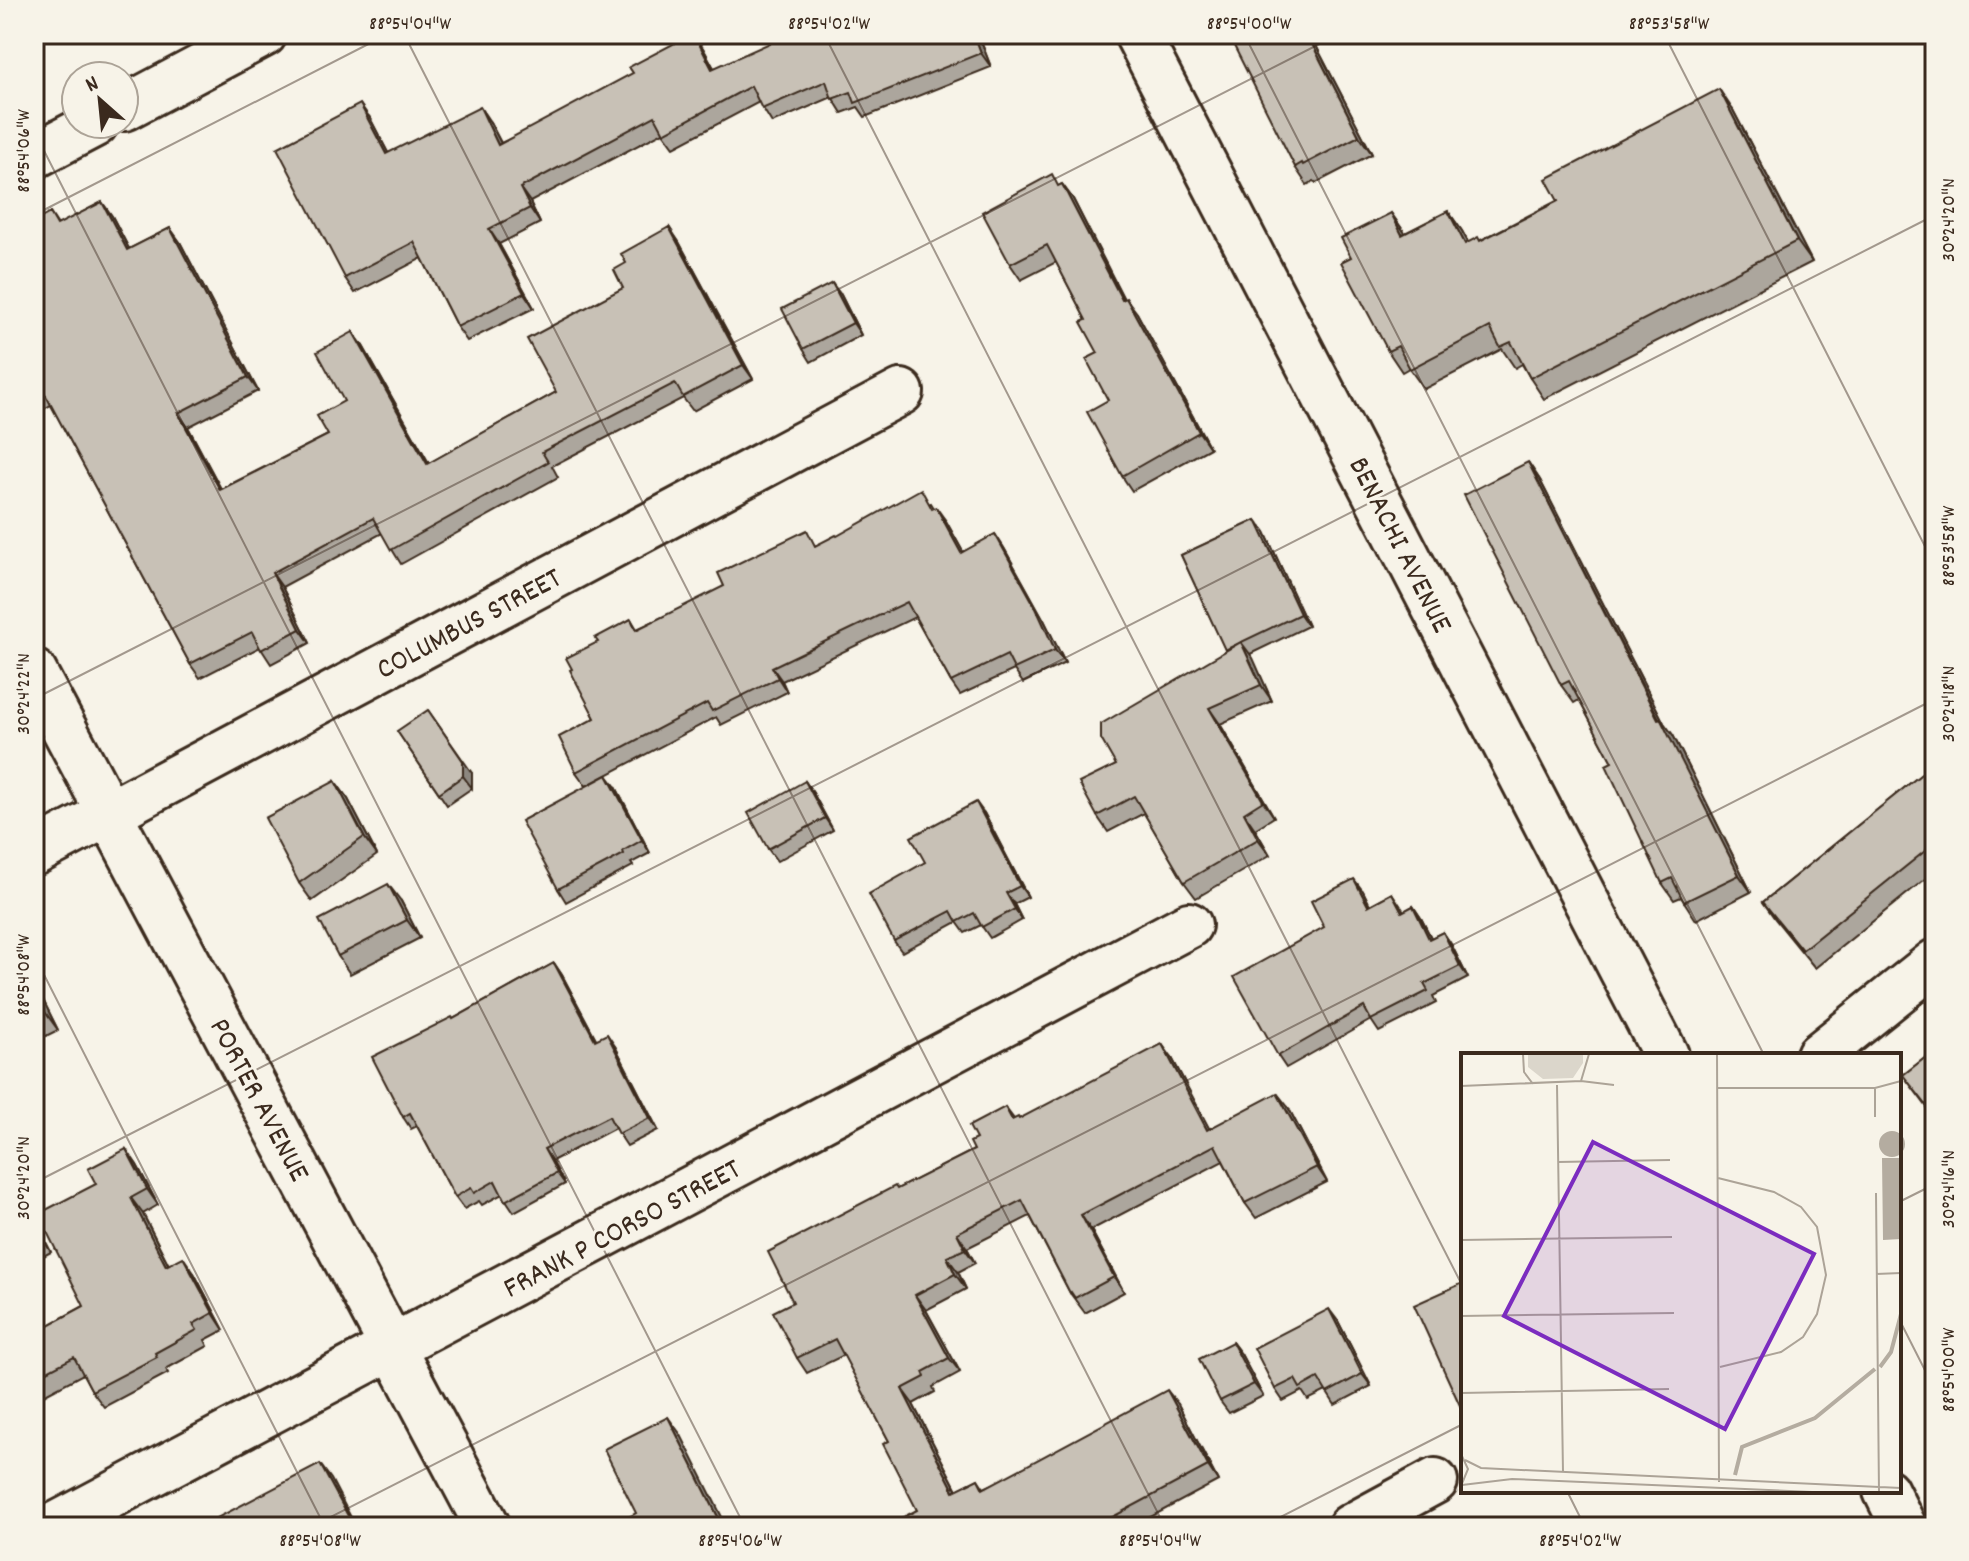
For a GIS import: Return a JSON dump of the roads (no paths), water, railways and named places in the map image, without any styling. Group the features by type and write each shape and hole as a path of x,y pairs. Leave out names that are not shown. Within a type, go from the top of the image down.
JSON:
{"street":[{"path":"140,100 264,34"},
{"name":"BENACHI AVENUE","path":"1137,34 1665,1053"},
{"path":"34,156 64,140"},
{"name":"COLUMBUS STREET","path":"34,853 901,392"},
{"name":"PORTER AVENUE","path":"34,672 488,1527"},
{"name":"FRANK P CORSO STREET","path":"52,1527 1189,925"},
{"path":"1821,1053 1935,962"},
{"path":"1350,1527 1435,1481"},
{"path":"1887,1493 1904,1527"}]}
